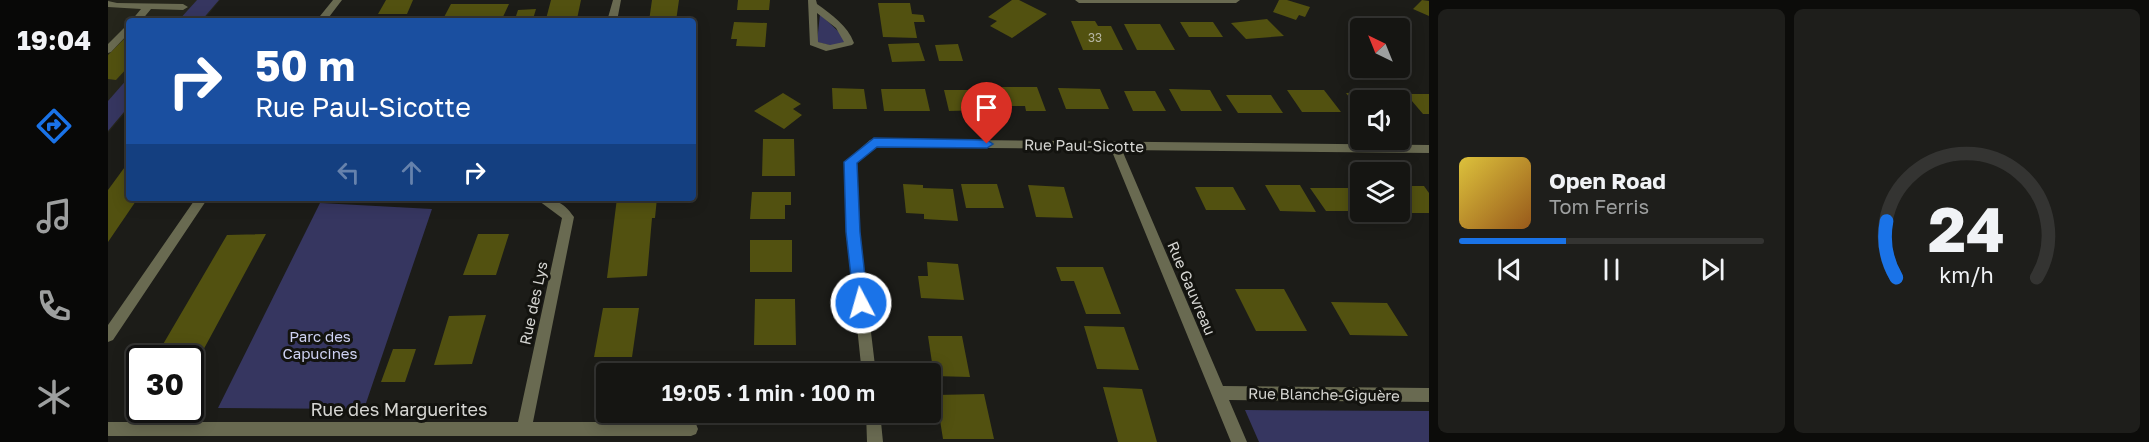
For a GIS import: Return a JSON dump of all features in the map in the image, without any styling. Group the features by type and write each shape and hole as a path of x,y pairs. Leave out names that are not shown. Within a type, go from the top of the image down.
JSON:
{"street":[{"path":"323,18 338,0"},
{"path":"613,18 617,0"},
{"path":"1079,0 1236,0"},
{"path":"812,3 838,25 846,34 849,43 833,49 821,48 813,43 812,3"},
{"path":"108,16 113,5 183,7"},
{"path":"139,18 149,6"},
{"path":"108,50 126,31"},
{"name":"Rue Paul-Sicotte","path":"868,363 853,232 851,162 874,143 1429,149"},
{"name":"Rue Gauvreau","path":"1115,146 1239,442"},
{"path":"108,336 200,201"},
{"name":"Rue des Lys","path":"524,429 567,217 556,206 547,201"},
{"name":"Rue Blanche-Giguère","path":"1218,393 1429,395"},
{"path":"874,423 875,442"},
{"name":"Rue des Marguerites","path":"108,429 691,429"}],"shaded area":[{"path":"108,0 220,0 205,18 126,18 126,112 108,133"}],"green space":[{"path":"197,0 219,0 204,18 181,18"},
{"path":"820,14 842,35 845,42 833,46 817,42"},
{"path":"126,80 126,110 108,131 108,101"},
{"name":"Parc des Capucines","path":"320,203 432,209 364,409 218,408"},
{"path":"1245,410 1429,411 1429,442 1259,442"}],"building":[{"path":"386,0 413,0 407,14 378,14"},
{"path":"551,0 581,0 577,18 546,18"},
{"path":"652,0 679,0 676,18 649,18"},
{"path":"738,0 770,0 769,10 737,10"},
{"path":"1012,0 1019,0 1047,14 1012,38 990,26 997,21 988,17"},
{"path":"1279,0 1310,7 1305,17 1299,15 1296,20 1273,12"},
{"path":"1422,0 1429,1 1429,16 1413,9"},
{"path":"878,3 910,3 912,14 923,15 925,22 914,22 917,38 883,37"},
{"path":"451,4 509,4 502,18 444,18"},
{"path":"536,9 533,18 515,18 518,10"},
{"path":"1267,19 1284,36 1246,39 1231,23"},
{"path":"1071,21 1095,21 1098,26 1111,26 1123,50 1083,50"},
{"path":"734,22 767,23 765,47 736,46 737,39 731,39"},
{"path":"1180,22 1213,22 1223,37 1189,37"},
{"path":"1124,24 1160,24 1175,50 1137,50"},
{"path":"126,37 126,69 116,80 108,79 108,55"},
{"path":"919,43 925,61 892,62 888,44"},
{"path":"958,44 963,61 939,61 935,45"},
{"path":"1001,87 1037,87 1046,111 1026,111 1025,106 1007,106"},
{"path":"832,88 864,89 867,109 833,109"},
{"path":"1058,88 1100,89 1109,109 1066,109"},
{"path":"881,89 925,89 930,111 884,111"},
{"path":"1169,89 1210,90 1222,111 1181,111"},
{"path":"944,90 981,90 986,110 949,111"},
{"path":"1287,90 1324,90 1341,112 1302,112"},
{"path":"1124,91 1155,91 1166,111 1133,111"},
{"path":"783,93 801,104 793,109 802,115 784,129 754,111"},
{"path":"1410,94 1429,94 1429,114 1423,114 1410,99"},
{"path":"1226,95 1271,95 1283,113 1238,113"},
{"path":"763,139 794,139 795,176 762,176"},
{"path":"126,165 126,201 136,201 108,242 108,190"},
{"path":"903,184 923,185 923,188 953,189 958,221 924,219 924,214 906,213"},
{"path":"961,184 997,184 1004,208 966,208"},
{"path":"1028,185 1064,187 1073,218 1036,217"},
{"path":"1265,185 1300,185 1316,212 1280,211"},
{"path":"1410,186 1424,186 1429,193 1429,213 1410,213"},
{"path":"1195,187 1233,187 1246,210 1206,210"},
{"path":"1310,188 1350,188 1350,211 1326,211"},
{"path":"752,192 791,192 791,205 785,205 785,219 750,219"},
{"path":"617,201 657,201 655,218 652,218 647,276 607,278"},
{"path":"266,234 204,349 204,345 163,345 227,235"},
{"path":"478,234 509,234 496,275 463,275"},
{"path":"750,240 792,240 792,272 750,272"},
{"path":"927,262 958,264 964,300 921,298 918,276 928,276"},
{"path":"1056,267 1103,267 1121,314 1086,314 1074,281 1061,281"},
{"path":"1235,289 1284,289 1307,331 1256,331"},
{"path":"755,299 795,299 796,345 754,345"},
{"path":"1331,302 1387,303 1408,336 1350,335"},
{"path":"603,308 639,308 632,357 594,357"},
{"path":"486,315 472,364 434,365 449,316"},
{"path":"1084,326 1124,327 1139,370 1097,369"},
{"path":"928,336 962,336 970,377 941,376 941,363 932,363"},
{"path":"393,349 416,349 405,382 381,382"},
{"path":"1103,387 1142,389 1157,442 1118,442"},
{"path":"984,394 994,439 943,439 940,423 941,395"}],"route":[{"path":"861,303 853,232 851,162 874,143 987,144"}]}
